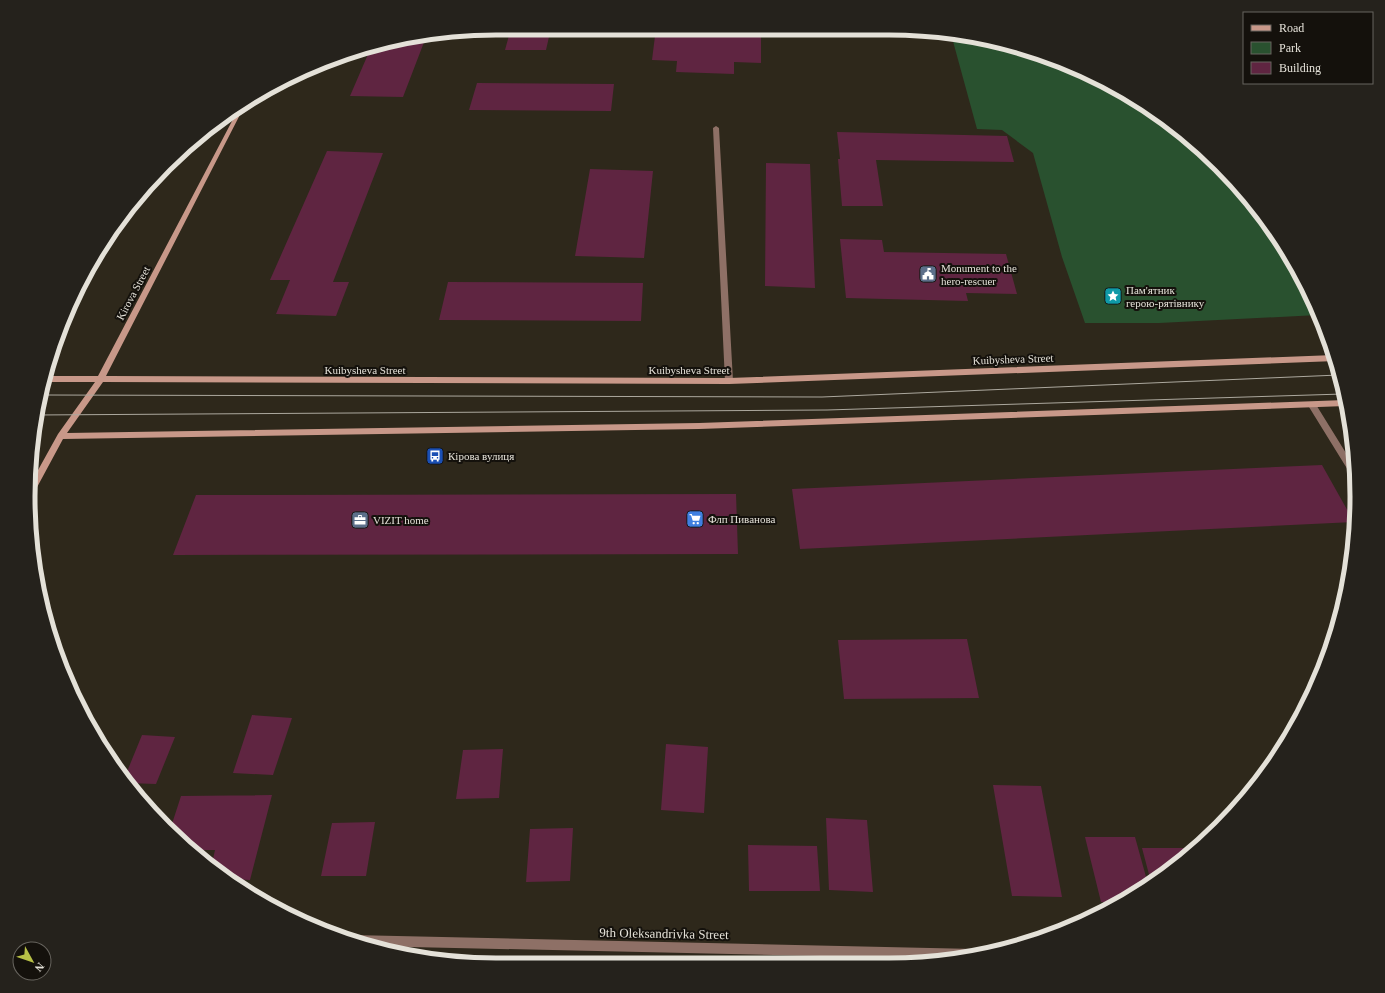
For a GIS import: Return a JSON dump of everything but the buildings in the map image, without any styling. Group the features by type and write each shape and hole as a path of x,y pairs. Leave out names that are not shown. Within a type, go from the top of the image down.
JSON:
{"main road":[{"name":"Kirova Street","path":"35,483 61,436 100,380 239,114"},
{"name":"Kuibysheva Street","path":"50,379 729,381 1329,358"},
{"path":"61,436 699,426 1340,403"}],"street":[{"path":"716,128 729,381"},
{"path":"1312,405 1349,465"},
{"name":"9th Oleksandrivka Street","path":"371,940 952,953"}],"green space":[{"path":"953,40 979,44 1037,59 1065,70 1119,97 1169,130 1215,170 1235,192 1272,240 1288,266 1313,315 1159,323 1085,323 1062,257 1033,153 1002,130 977,129"}],"tram line":[{"path":"47,395 822,397 1334,375"},
{"path":"43,415 827,410 1338,394"}],"place":[{"name":"Monument to the hero-rescuer","path":"928,274"},
{"name":"Пам'ятник герою-рятівнику","path":"1113,296"},
{"name":"Кірова вулиця","path":"435,456"},
{"name":"Флп Пиванова","path":"695,519"},
{"name":"VIZIT home","path":"360,520"}]}
